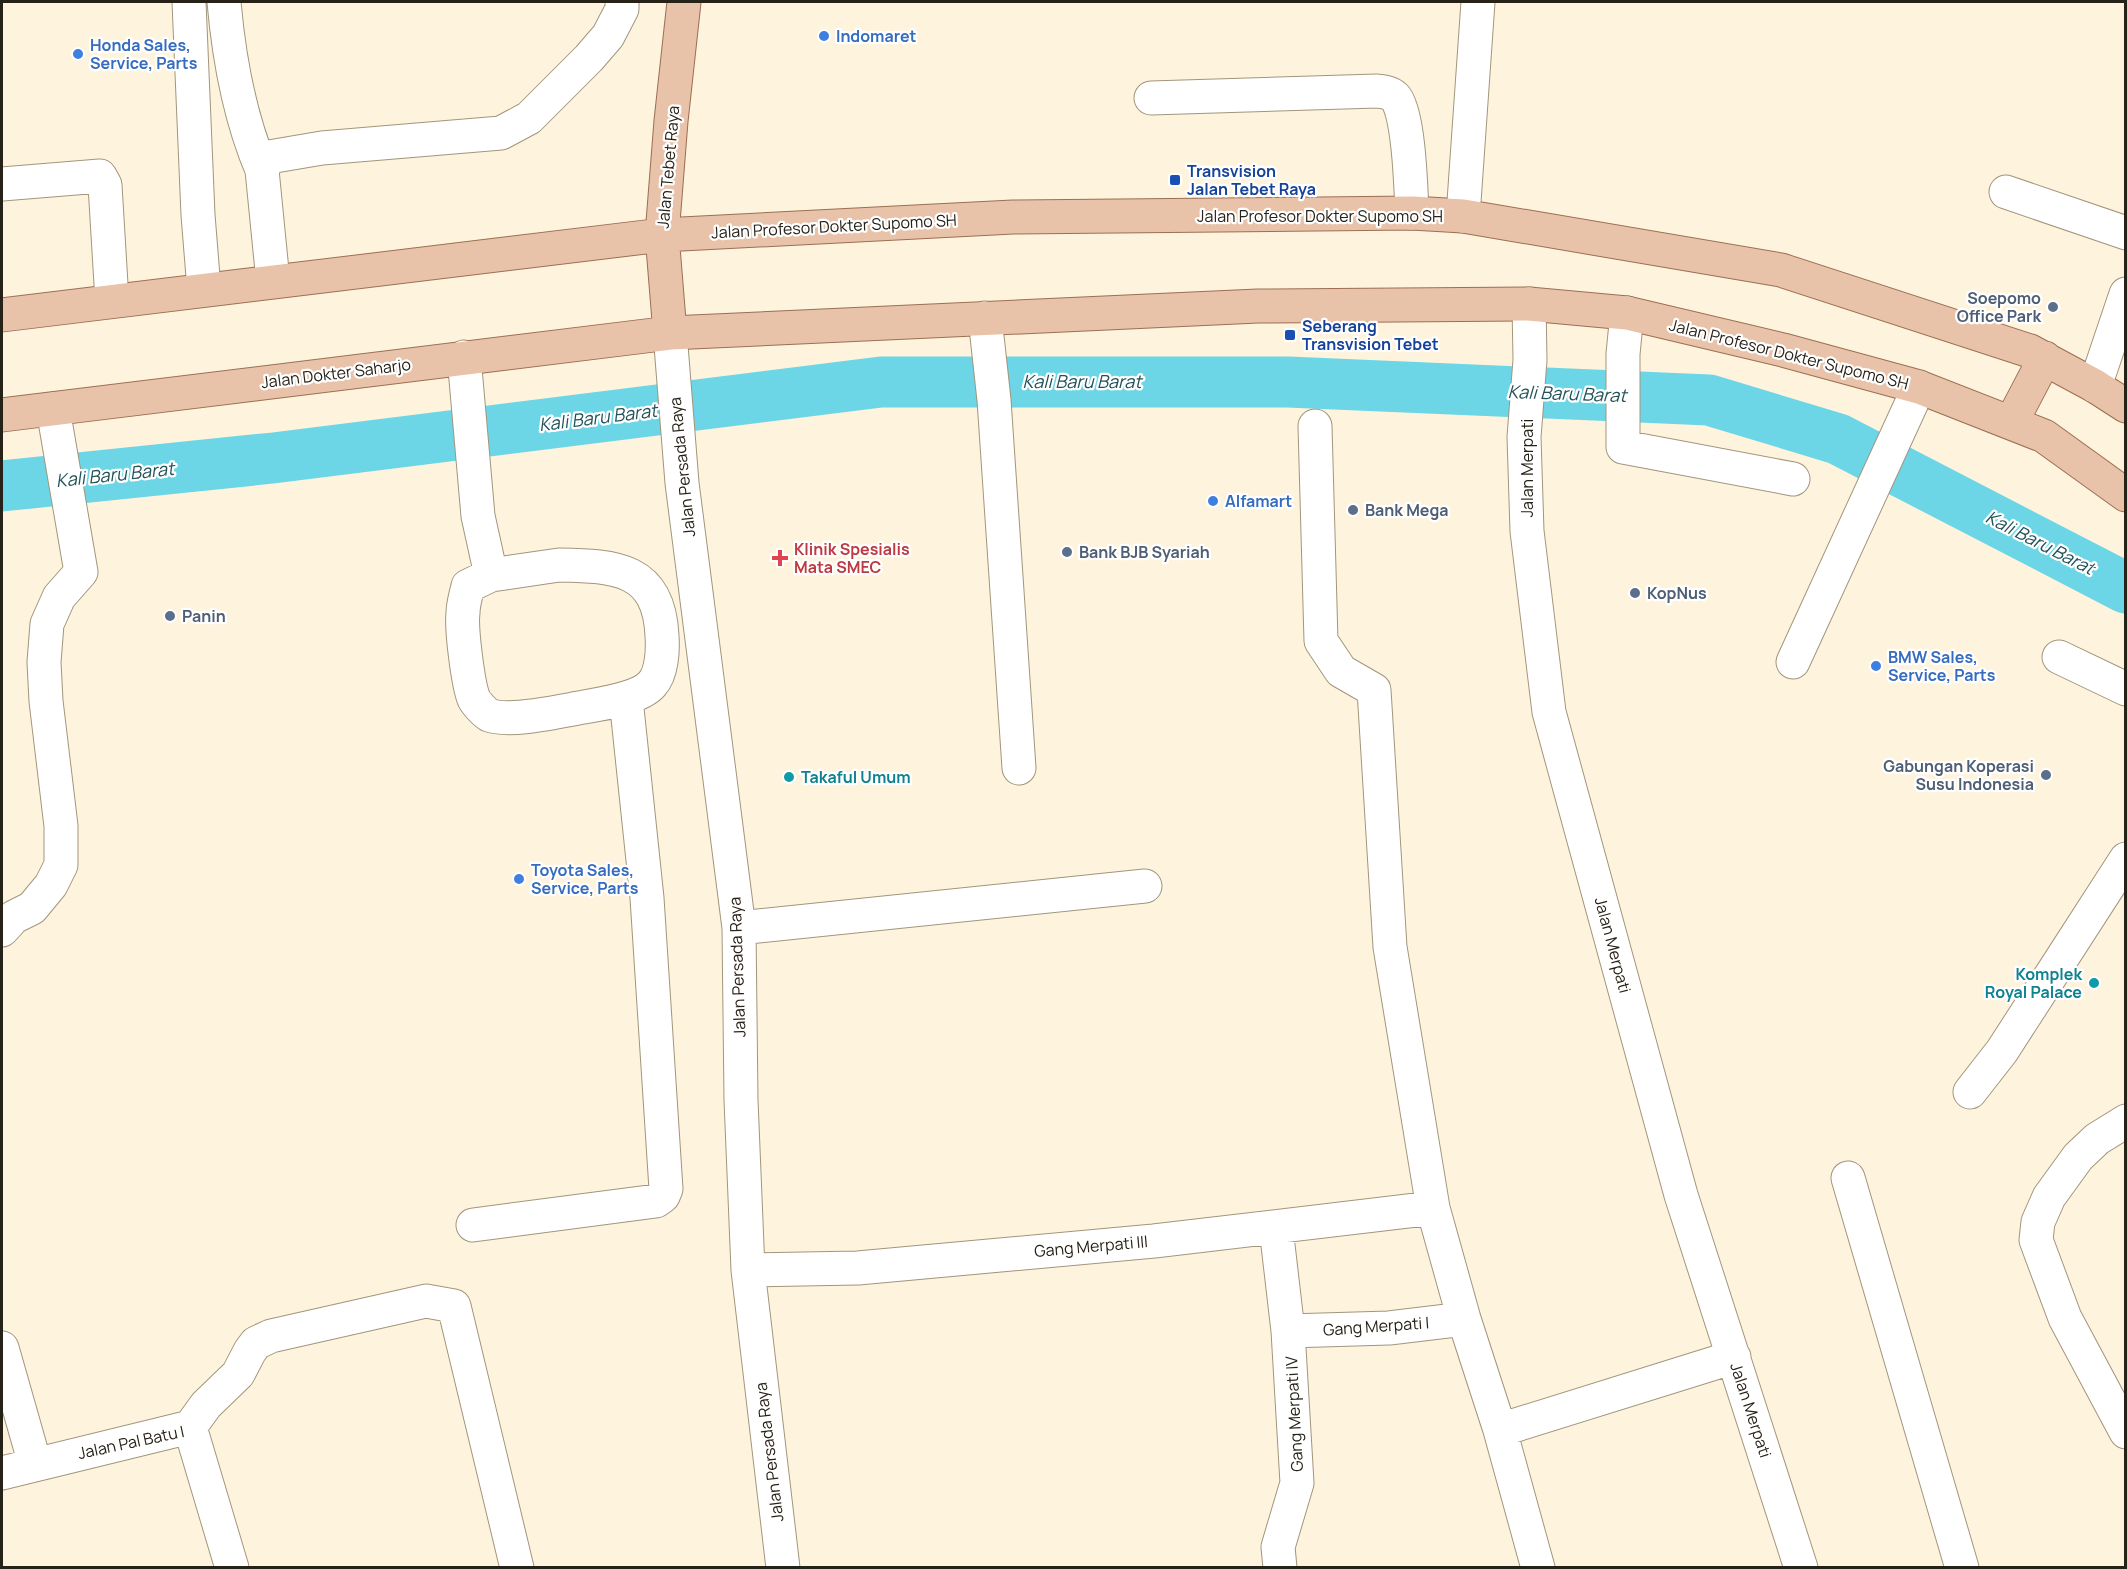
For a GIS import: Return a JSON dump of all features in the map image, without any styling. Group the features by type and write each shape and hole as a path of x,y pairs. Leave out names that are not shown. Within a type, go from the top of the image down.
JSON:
{"main road":[{"name":"Jalan Tebet Raya","path":"671,348 662,235 684,2"},
{"name":"Jalan Profesor Dokter Supomo SH","path":"662,235 1013,217 1412,213 1463,216 1781,270 2030,351 2045,357 2126,406"},
{"path":"2,315 662,235"},
{"name":"Jalan Profesor Dokter Supomo SH","path":"671,348 985,318 1258,306 1529,304 1627,313 1783,350 1919,387 2044,436 2126,495"},
{"name":"Jalan Dokter Saharjo","path":"2,415 464,357 671,348"},
{"path":"2012,423 2045,357"}],"street":[{"path":"189,2 198,215 204,289"},
{"path":"224,2 238,96 249,139 262,170 273,281"},
{"path":"262,170 269,157 322,148 501,133 529,118 589,58 608,36 622,9 622,2"},
{"path":"1463,216 1478,2"},
{"path":"1151,98 1377,91 1389,93 1400,104 1411,168 1412,213"},
{"path":"2,184 100,176 105,185 112,301"},
{"path":"2006,192 2126,233"},
{"path":"2095,386 2126,294"},
{"name":"Jalan Merpati","path":"1529,304 1530,360 1524,437 1527,531 1549,712 1681,1195 1802,1568"},
{"path":"1627,313 1623,354 1623,447 1793,479"},
{"path":"985,318 994,399 1019,768"},
{"name":"Jalan Persada Raya","path":"671,348 682,483 739,928 741,1100 748,1270 783,1568"},
{"path":"464,357 478,516 491,575"},
{"path":"1793,662 1919,387"},
{"path":"2,930 14,917 32,908 51,885 61,865 61,826 46,701 44,662 47,624 59,597 81,572 53,409"},
{"path":"1315,426 1321,641 1341,671 1374,690 1390,947 1433,1208 1464,1319 1500,1430 1538,1568"},
{"path":"559,565 598,566 624,572 643,583 658,605 663,657 652,684 626,699 530,715 508,717 488,714 474,699 466,659 462,614 468,586 491,575 559,565"},
{"path":"2059,657 2126,689"},
{"path":"473,1225 656,1201 663,1196 666,1189 647,898 626,699"},
{"path":"1970,1092 2002,1051 2126,859"},
{"path":"739,928 1145,886"},
{"path":"2126,1121 2097,1139 2078,1157 2049,1197 2038,1222 2036,1240 2065,1318 2126,1432"},
{"path":"1848,1178 1962,1568"},
{"name":"Gang Merpati III","path":"748,1270 858,1268 1275,1228 1433,1208"},
{"name":"Gang Merpati IV","path":"1275,1228 1288,1331 1297,1483 1278,1547 1280,1568"},
{"path":"190,1427 206,1405 238,1374 256,1343 271,1336 426,1301 454,1305 517,1568"},
{"name":"Gang Merpati I","path":"1288,1331 1389,1328 1464,1319"},
{"path":"2,1348 35,1464"},
{"path":"1500,1430 1734,1357"},
{"name":"Jalan Pal Batu I","path":"2,1473 190,1427 232,1568"}],"waterway":[{"name":"Kali Baru Barat","path":"2,486 273,458 881,382 1288,382 1709,400 1838,439 2126,588"}],"place":[{"name":"Indomaret","path":"824,36"},
{"name":"Honda Sales, Service, Parts","path":"78,54"},
{"name":"Transvision Jalan Tebet Raya","path":"1175,180"},
{"name":"Soepomo Office Park","path":"2053,307"},
{"name":"Seberang Transvision Tebet","path":"1290,335"},
{"name":"Alfamart","path":"1213,501"},
{"name":"Bank Mega","path":"1353,510"},
{"name":"Bank BJB Syariah","path":"1067,552"},
{"name":"Klinik Spesialis Mata SMEC","path":"780,558"},
{"name":"KopNus","path":"1635,593"},
{"name":"Panin","path":"170,616"},
{"name":"BMW Sales, Service, Parts","path":"1876,666"},
{"name":"Gabungan Koperasi Susu Indonesia","path":"2046,775"},
{"name":"Takaful Umum","path":"789,777"},
{"name":"Toyota Sales, Service, Parts","path":"519,879"},
{"name":"Komplek Royal Palace","path":"2094,983"}]}
